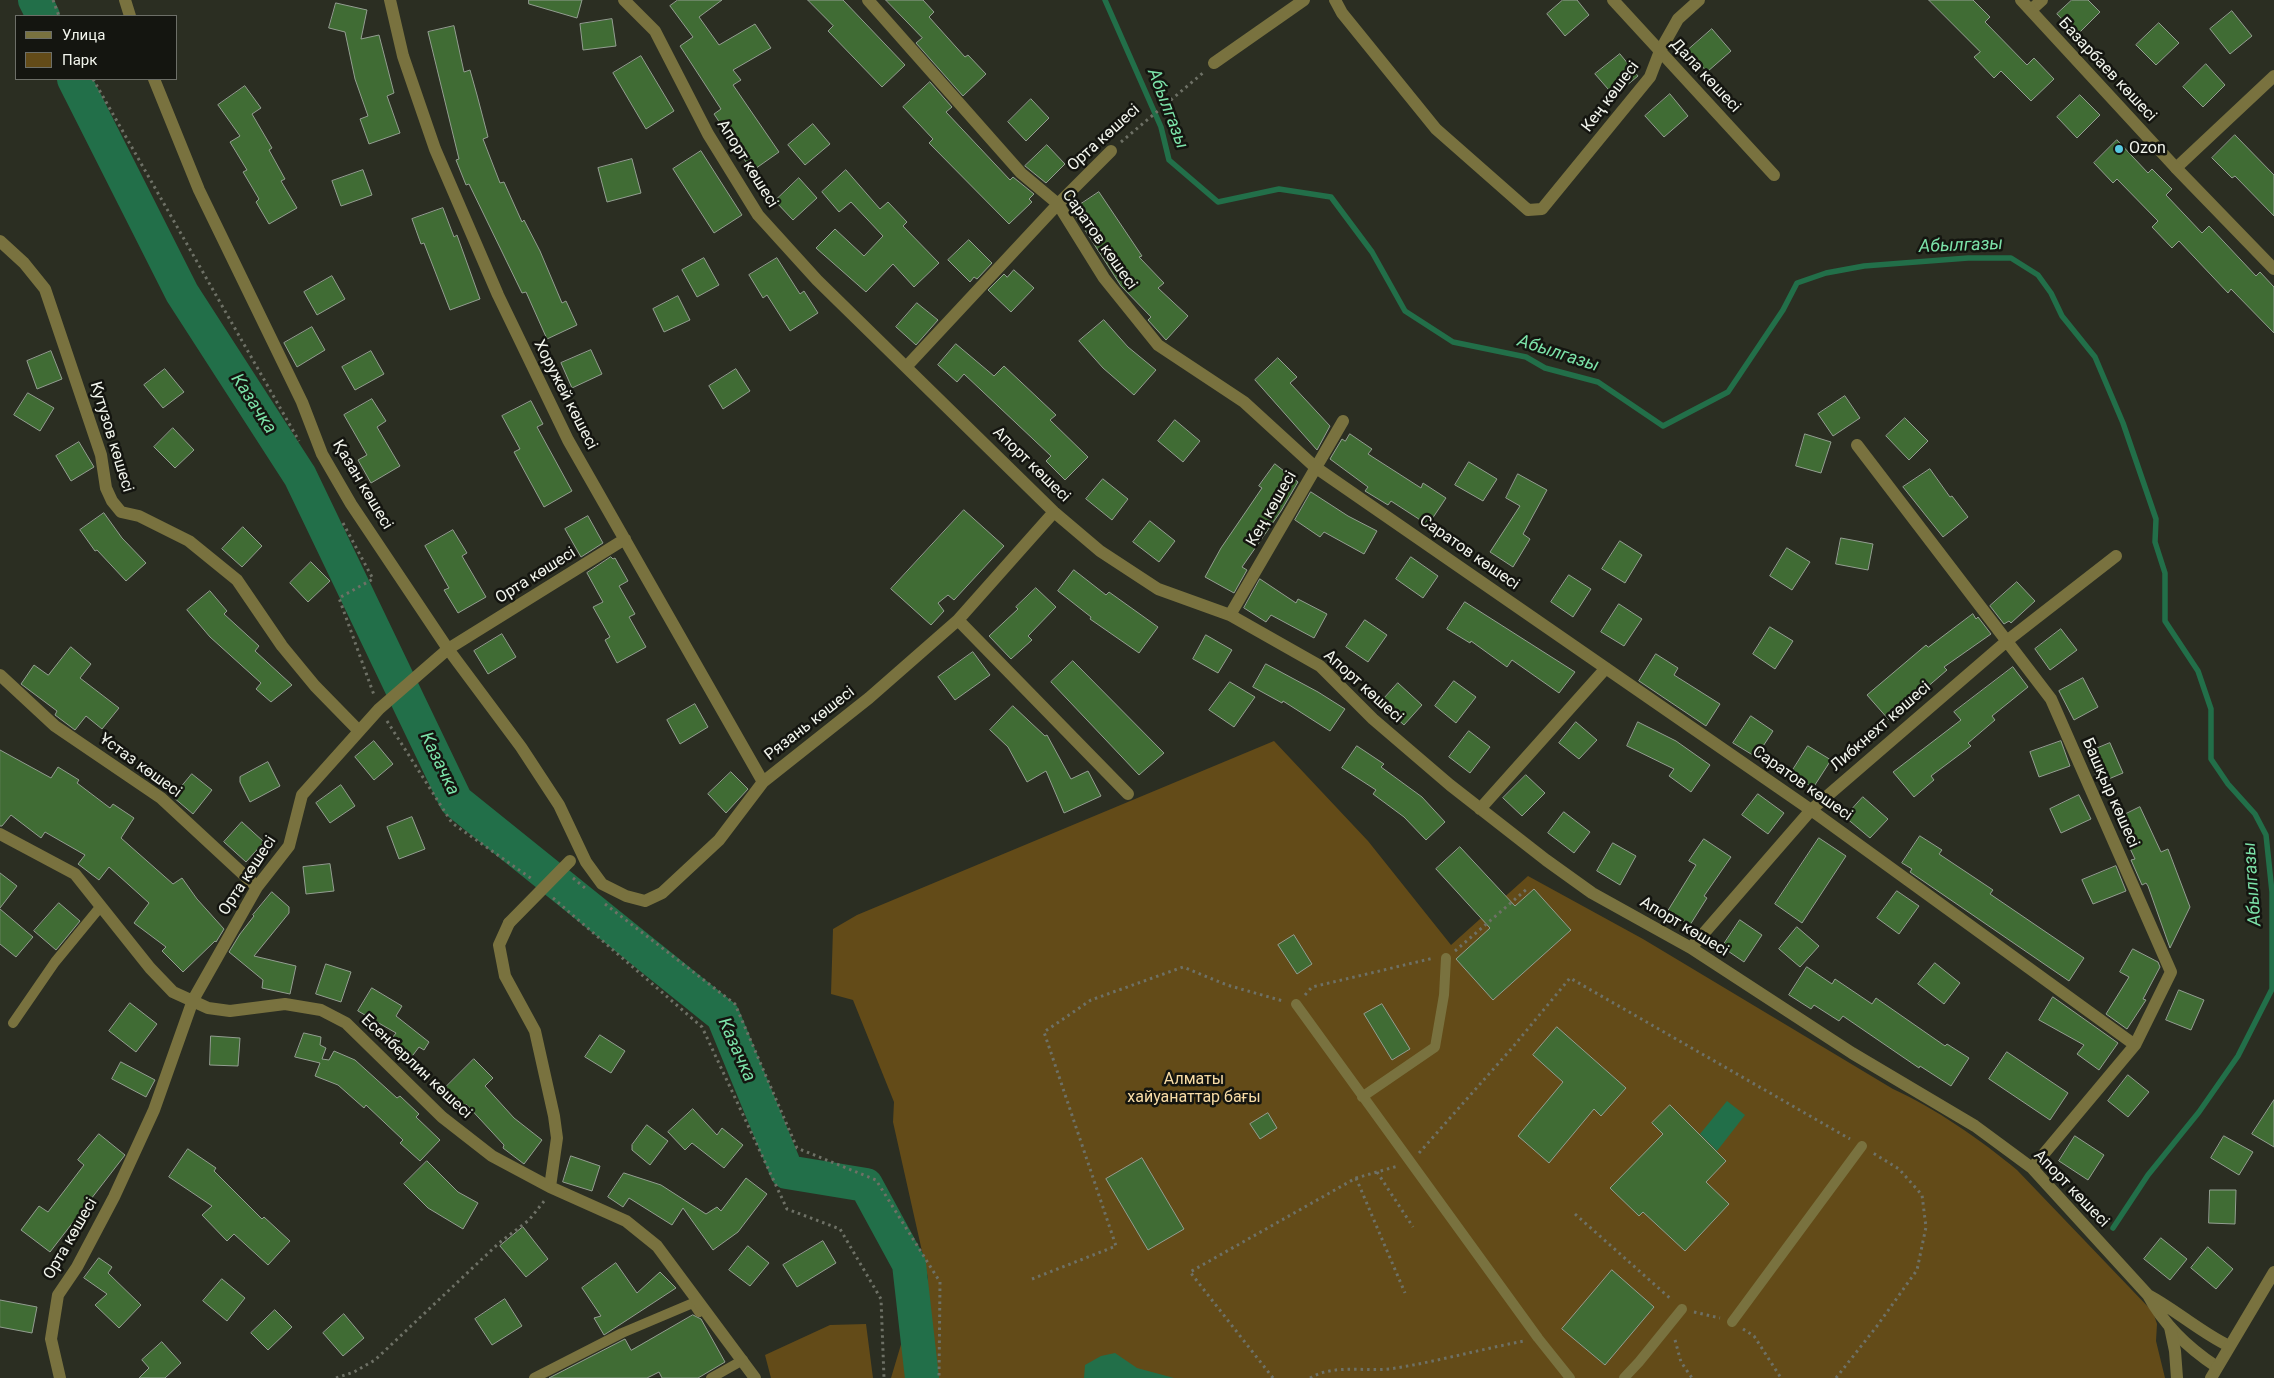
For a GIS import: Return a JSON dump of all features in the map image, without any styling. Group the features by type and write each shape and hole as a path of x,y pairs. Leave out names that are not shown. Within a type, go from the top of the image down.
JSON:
{"street":[{"path":"124,0 130,15"},
{"name":"Хоружей көшесі","path":"390,0 403,56 435,150 498,295 568,440 763,782"},
{"name":"Апорт көшесі","path":"624,0 655,31 708,134 758,215 818,280 1054,512 1100,551 1158,589 1230,615 1320,666 1373,719 1480,809 1592,893 1691,948 1852,1053 1975,1126 2032,1168 2148,1295 2159,1316 2201,1357 2214,1373"},
{"name":"Саратов көшесі","path":"868,0 1021,173 1058,204 1104,278 1158,345 1244,402 1315,467 1811,810 2135,1045"},
{"path":"1214,64 1304,0"},
{"name":"Кең көшесі","path":"1335,0 1342,13 1436,129 1528,210 1542,209 1650,77 1660,51 1678,20 1699,0"},
{"name":"Дала көшесі","path":"1613,0 1774,175"},
{"name":"Базарбаев көшесі","path":"2022,0 2176,168 2274,269"},
{"path":"2031,10 2042,0"},
{"path":"2176,168 2274,76"},
{"name":"Қазан көшесі","path":"154,80 199,190 302,402 322,454 444,653 521,747 554,797 582,855"},
{"name":"Орта көшесі","path":"906,367 1058,204 1111,151"},
{"name":"Кутузов көшесі","path":"0,241 24,263 45,289 56,315 101,456 106,488 112,501 121,512 139,516 189,541 236,580 282,646 315,686 359,731"},
{"name":"Кең көшесі","path":"1230,615 1343,420"},
{"name":"Башқыр көшесі","path":"1858,445 2051,699 2171,972 2135,1045 2032,1168"},
{"name":"Рязань көшесі","path":"582,855 602,884 626,896 645,901 662,893 718,840 763,782 869,698 958,620 1054,512"},
{"name":"Орта көшесі","path":"60,1378 51,1338 58,1294 77,1267 114,1197 150,1119 193,1000 258,887 289,846 302,795 382,706 444,653 625,539"},
{"name":"Либкнехт көшесі","path":"1691,948 1811,810 2008,640 2116,556"},
{"path":"958,620 1128,794"},
{"path":"1480,809 1606,668"},
{"name":"Ұстаз көшесі","path":"0,675 55,726 161,798 258,887"},
{"name":"Есенберлин көшесі","path":"0,834 74,874 150,968 173,992 208,1008 230,1011 285,1004 321,1010 346,1023 442,1117 492,1156 550,1187 626,1221 657,1246 740,1362 755,1378"},
{"path":"550,1187 556,1138 554,1116 536,1031 505,976 500,946 509,923 570,861 582,855"},
{"path":"2214,1373 2274,1272"},
{"name":"Апорт көшесі","path":"2148,1295 2169,1306 2214,1338 2229,1346"},
{"path":"2170,1328 2175,1352 2177,1378"}],"lane":[{"path":"13,1023 55,962 101,906"},
{"path":"1362,1097 1435,1047 1444,994 1446,958"},
{"path":"1296,1004 1538,1338 1570,1378"},
{"path":"1732,1322 1862,1146"},
{"path":"534,1378 622,1332 693,1303 740,1362 711,1378"},
{"path":"1624,1378 1682,1309"}],"path":[{"path":"53,0 59,15"},
{"name":"Орта көшесі","path":"1111,151 1214,64"},
{"path":"94,80 300,443"},
{"path":"341,520 373,579 338,598 382,706 452,823 540,886"},
{"path":"582,855 572,879 588,891"},
{"path":"1032,1279 1116,1246 1044,1032 1091,1000 1183,966 1227,985 1296,1004 1312,987 1432,958 1446,958 1528,888"},
{"path":"547,893 702,1027 788,1209 840,1229 882,1299 884,1378"},
{"path":"604,903 735,1004 797,1148 876,1180 940,1282 939,1378"},
{"path":"1274,1378 1190,1272 1356,1178 1410,1163 1512,1048 1570,978 1862,1146 1898,1169 1922,1195 1926,1227 1917,1270 1877,1326 1836,1378"},
{"path":"1377,1172 1413,1227"},
{"path":"1356,1178 1405,1293"},
{"path":"336,1378 354,1372 375,1360 499,1243 539,1210 550,1187"},
{"path":"1575,1214 1682,1309"},
{"path":"1670,1325 1681,1362 1692,1378"},
{"path":"1310,1378 1318,1373 1338,1370 1396,1368 1538,1338"}],"green space":[{"name":"Алматы хайуанаттар бағы","path":"1274,741 1368,841 1451,945 1528,876 1643,939 1893,1089 1941,1115 1973,1136 2017,1170 2153,1312 2157,1324 2156,1341 2165,1378 891,1378 911,1311 928,1296 928,1278 893,1122 894,1102 853,1000 831,994 833,929 857,915"},
{"path":"866,1324 873,1378 771,1378 765,1355 830,1325"}],"shaded area":[{"path":"1727,1101 1745,1115 1717,1151 1700,1134"},
{"path":"1115,1353 1137,1368 1174,1378 1084,1378 1085,1365 1101,1356"}],"building":[{"path":"529,0 582,0 577,18 529,4"},
{"path":"678,0 722,0 699,17 719,45 755,24 771,48 733,70 741,80 733,85 779,152 752,171 714,114 721,109 680,46 693,37 670,6"},
{"path":"808,0 843,0 905,65 882,87 828,31 833,26"},
{"path":"886,0 923,0 934,12 929,17 965,57 968,55 986,74 963,96 916,43 922,38"},
{"path":"1563,0 1577,0 1589,15 1565,36 1547,14"},
{"path":"1929,0 1973,0 1990,17 1985,22 2027,65 2034,58 2054,79 2031,101 2001,71 1994,78 1974,57 1980,52"},
{"path":"2072,0 2088,0 2100,12 2077,35 2057,14"},
{"path":"336,3 367,10 361,39 379,35 394,93 387,96 400,133 369,144 360,119 368,116 355,79 345,32 329,28"},
{"path":"2232,11 2252,36 2230,54 2210,29"},
{"path":"612,19 616,46 583,50 580,24"},
{"path":"2159,23 2179,43 2156,65 2136,45"},
{"path":"454,26 464,72 470,70 488,137 483,139 500,183 504,182 522,222 524,220 540,251 562,303 566,301 577,325 547,339 526,292 522,293 469,184 466,185 456,160 459,159 428,32"},
{"path":"1712,29 1731,51 1707,72 1688,50"},
{"path":"1620,54 1638,76 1614,96 1595,74"},
{"path":"641,56 674,111 646,129 613,73"},
{"path":"2206,64 2225,85 2203,107 2183,87"},
{"path":"930,82 952,107 946,112 1010,180 1013,177 1034,194 1029,199 1032,202 1009,224 929,143 933,139 903,107"},
{"path":"245,86 261,108 252,114 272,148 269,150 285,179 281,181 297,208 269,224 256,202 259,199 243,172 247,170 230,142 240,136 218,105"},
{"path":"1670,94 1688,116 1664,137 1645,116"},
{"path":"2080,95 2100,115 2077,138 2057,117"},
{"path":"1031,99 1049,118 1026,141 1008,122"},
{"path":"813,124 830,144 805,165 788,145"},
{"path":"2235,135 2274,175 2274,216 2235,176 2232,178 2212,158"},
{"path":"2117,140 2148,173 2152,169 2172,189 2166,195 2202,233 2209,226 2256,276 2260,272 2274,287 2274,333 2231,289 2228,293 2179,241 2172,248 2152,227 2158,221 2117,179 2113,183 2094,163"},
{"path":"1047,145 1065,164 1046,183 1025,166"},
{"path":"701,151 742,215 714,233 673,169"},
{"path":"632,159 641,193 607,202 598,168"},
{"path":"363,170 372,195 341,206 332,181"},
{"path":"846,170 880,209 888,202 907,222 903,226 939,263 914,287 893,264 866,292 816,248 835,229 864,256 883,236 851,202 839,212 822,192"},
{"path":"799,178 817,198 793,220 775,201"},
{"path":"1099,192 1142,256 1139,257 1164,283 1158,288 1188,316 1166,340 1148,320 1151,317 1121,286 1072,210"},
{"path":"443,208 454,237 457,235 480,299 450,310 424,243 421,244 412,219"},
{"path":"969,240 992,263 977,279 974,277 970,282 948,260"},
{"path":"704,258 719,285 697,297 682,270"},
{"path":"777,258 800,294 804,291 818,313 790,331 767,295 763,298 749,275"},
{"path":"1014,270 1034,288 1011,312 988,290 1004,274 1007,277"},
{"path":"332,276 345,299 317,315 304,292"},
{"path":"678,296 690,320 664,332 653,309"},
{"path":"917,303 938,320 916,345 896,327"},
{"path":"1104,320 1128,347 1156,370 1134,395 1103,368 1079,341"},
{"path":"312,327 325,350 297,367 284,343"},
{"path":"956,344 994,376 1004,366 1056,415 1050,420 1088,457 1065,480 1046,461 1051,456 964,374 957,382 938,365"},
{"path":"591,350 602,374 572,388 561,363"},
{"path":"51,351 62,379 37,389 27,361"},
{"path":"371,351 384,374 355,390 342,367"},
{"path":"1278,358 1297,377 1290,383 1330,426 1317,450 1255,380"},
{"path":"165,369 184,392 163,408 144,385"},
{"path":"736,369 750,391 723,409 709,386"},
{"path":"28,393 54,408 40,431 14,415"},
{"path":"1845,396 1860,418 1833,436 1818,414"},
{"path":"372,399 386,421 377,427 400,466 371,483 358,460 367,455 344,415"},
{"path":"531,401 543,424 537,427 572,491 544,507 514,452 520,449 502,416"},
{"path":"1905,418 1928,441 1909,460 1886,436"},
{"path":"1175,420 1200,441 1183,462 1158,441"},
{"path":"173,428 194,450 175,468 154,447"},
{"path":"1350,434 1372,449 1368,454 1421,488 1423,483 1446,498 1428,525 1391,501 1388,505 1365,491 1368,487 1330,459 1342,439 1345,441"},
{"path":"1805,434 1831,442 1821,473 1796,466"},
{"path":"79,442 94,467 71,481 56,456"},
{"path":"1469,462 1497,479 1483,501 1455,485"},
{"path":"1275,464 1298,482 1281,511 1242,567 1247,570 1234,593 1205,577 1221,548 1262,488 1259,486"},
{"path":"1930,469 1950,497 1952,496 1968,517 1943,537 1903,487"},
{"path":"1518,474 1547,490 1523,534 1530,539 1513,567 1490,552 1520,506 1506,498"},
{"path":"1103,479 1128,499 1112,520 1086,499"},
{"path":"1311,492 1348,516 1377,531 1364,554 1324,532 1320,537 1295,520"},
{"path":"964,510 1004,546 954,600 948,595 938,603 944,611 931,625 891,589"},
{"path":"104,513 122,538 146,563 126,581 97,550 95,551 80,530"},
{"path":"588,516 603,543 581,557 565,529"},
{"path":"1150,521 1175,541 1159,562 1133,542"},
{"path":"243,527 262,546 242,567 222,549"},
{"path":"453,530 467,553 462,556 486,597 458,613 444,590 449,588 425,546"},
{"path":"1841,538 1873,544 1868,570 1836,564"},
{"path":"1620,541 1642,555 1625,583 1602,569"},
{"path":"1787,548 1810,562 1792,590 1770,576"},
{"path":"611,557 615,558 628,581 619,586 635,614 629,617 646,647 617,663 605,640 610,637 593,607 603,602 587,573"},
{"path":"1411,557 1438,576 1423,598 1396,579"},
{"path":"311,562 330,581 308,602 290,583"},
{"path":"1074,570 1106,595 1109,592 1158,627 1139,653 1090,619 1091,617 1058,591"},
{"path":"1569,575 1591,589 1573,617 1551,602"},
{"path":"1260,579 1296,603 1298,599 1327,614 1314,638 1271,615 1266,622 1244,608"},
{"path":"2017,582 2035,601 2011,623 2009,621 2004,624 1990,606"},
{"path":"1036,588 1056,607 1028,636 1032,640 1011,659 989,636 1018,609 1016,607"},
{"path":"210,591 227,611 224,614 259,646 255,651 292,685 271,702 256,689 261,683 210,637 187,610"},
{"path":"1465,602 1575,672 1559,693 1512,660 1507,667 1471,641 1470,643 1447,629"},
{"path":"1619,604 1642,619 1624,646 1601,632"},
{"path":"1973,614 1976,619 1978,617 1991,634 1944,667 1947,670 1889,720 1867,695 1926,645 1928,647"},
{"path":"1365,620 1387,635 1368,662 1346,647"},
{"path":"1770,627 1793,641 1775,669 1753,654"},
{"path":"2061,629 2077,650 2050,670 2035,649"},
{"path":"502,634 516,657 488,674 474,651"},
{"path":"1206,635 1232,650 1218,673 1193,659"},
{"path":"71,647 91,664 80,678 119,708 102,729 86,716 75,730 55,715 57,711 21,684 34,665 48,675"},
{"path":"973,652 990,675 955,700 938,677"},
{"path":"1656,654 1678,668 1674,675 1720,704 1706,726 1639,681"},
{"path":"1073,661 1164,753 1139,775 1051,682"},
{"path":"1266,664 1345,709 1330,731 1283,701 1282,703 1253,687"},
{"path":"2013,667 2028,687 1992,716 1995,720 1968,743 1971,746 1931,776 1934,780 1914,797 1893,772 1961,720 1954,712"},
{"path":"2083,678 2098,707 2074,720 2059,691"},
{"path":"1454,681 1476,697 1456,723 1435,706"},
{"path":"1230,682 1255,697 1234,727 1209,710"},
{"path":"1398,683 1422,705 1404,725 1380,703"},
{"path":"695,704 708,727 680,744 667,720"},
{"path":"1013,706 1045,736 1047,735 1071,779 1088,771 1101,796 1064,813 1046,771 1027,782 1008,747 990,730"},
{"path":"1751,716 1773,731 1756,757 1733,743"},
{"path":"1576,722 1597,740 1579,759 1559,743"},
{"path":"1638,722 1676,741 1710,765 1691,792 1669,776 1674,769 1627,746"},
{"path":"1469,731 1490,747 1470,773 1449,757"},
{"path":"374,741 393,764 374,780 355,757"},
{"path":"2061,741 2070,766 2039,777 2030,752"},
{"path":"2110,743 2123,773 2099,783 2086,753"},
{"path":"1357,746 1384,764 1381,767 1422,797 1445,822 1426,840 1404,817 1373,794 1376,790 1342,768"},
{"path":"1808,746 1831,760 1813,788 1791,773"},
{"path":"0,750 51,778 58,767 79,780 77,783 110,808 113,804 134,818 121,838 173,884 182,878 197,899 224,929 216,942 183,972 162,951 166,947 134,923 149,903 109,867 99,880 78,864 85,855 45,832 41,838 11,815 0,826"},
{"path":"268,762 280,786 250,802 240,782 240,777"},
{"path":"731,772 748,789 726,813 708,794"},
{"path":"192,774 212,790 193,814 173,797"},
{"path":"1526,775 1545,793 1522,816 1503,798"},
{"path":"341,785 355,806 330,823 316,803"},
{"path":"1758,794 1784,813 1768,834 1742,815"},
{"path":"2079,795 2091,819 2061,833 2050,809"},
{"path":"1863,797 1888,819 1870,838 1845,817"},
{"path":"2140,807 2161,852 2168,849 2190,907 2170,948 2148,886 2146,883 2142,885 2131,860 2135,859 2116,819"},
{"path":"1564,812 1590,832 1574,853 1548,833"},
{"path":"412,817 425,849 399,859 387,827"},
{"path":"242,822 264,842 246,862 224,842"},
{"path":"1920,836 1942,850 1939,854 1993,890 1990,894 2084,958 2069,981 1910,872 1912,869 1902,863"},
{"path":"1819,838 1846,856 1802,923 1775,904"},
{"path":"1704,839 1731,857 1704,896 1707,898 1690,925 1667,912 1696,865 1689,861"},
{"path":"1613,843 1636,856 1620,885 1597,871"},
{"path":"1460,847 1515,906 1534,889 1571,930 1493,1000 1456,959 1490,928 1436,869"},
{"path":"330,864 334,891 306,894 303,867"},
{"path":"2116,866 2126,891 2093,904 2082,880"},
{"path":"0,873 17,886 0,908"},
{"path":"1897,891 1919,906 1899,934 1877,918"},
{"path":"272,892 289,907 289,913 254,956 296,966 290,994 262,988 263,980 229,952 253,915"},
{"path":"59,903 80,921 56,950 34,931"},
{"path":"0,909 33,937 16,957 0,944"},
{"path":"1740,920 1762,935 1744,962 1722,947"},
{"path":"1797,927 1819,946 1800,967 1779,949"},
{"path":"1294,935 1312,964 1297,974 1278,945"},
{"path":"2133,949 2158,962 2160,967 2143,999 2146,1000 2127,1029 2106,1014 2129,977 2120,972"},
{"path":"1935,963 1960,983 1944,1004 1918,984"},
{"path":"326,964 351,972 341,1002 316,994"},
{"path":"1807,967 1832,984 1835,979 1872,1004 1876,998 1945,1046 1947,1044 1969,1058 1951,1086 1920,1066 1919,1068 1843,1016 1839,1021 1814,1005 1811,1009 1789,995"},
{"path":"372,988 402,1006 396,1016 429,1042 424,1050 419,1047 407,1063 386,1046 396,1033 358,1011"},
{"path":"2179,990 2204,1000 2191,1030 2166,1020"},
{"path":"2053,997 2118,1043 2099,1070 2077,1054 2084,1045 2039,1020"},
{"path":"130,1003 157,1024 136,1052 109,1031"},
{"path":"1382,1004 1410,1049 1392,1060 1364,1014"},
{"path":"1557,1027 1626,1088 1601,1116 1594,1109 1549,1163 1518,1136 1563,1082 1533,1055"},
{"path":"304,1033 321,1037 320,1045 326,1048 322,1059 329,1060 334,1051 355,1060 397,1098 400,1096 419,1114 416,1117 440,1140 420,1161 400,1143 403,1140 366,1105 364,1108 338,1085 315,1076 320,1063 295,1057"},
{"path":"600,1035 625,1051 611,1073 585,1057"},
{"path":"211,1036 240,1038 238,1066 210,1065"},
{"path":"2007,1052 2068,1093 2050,1120 1989,1079"},
{"path":"474,1059 493,1078 485,1086 514,1118 542,1140 524,1164 503,1148 504,1145 466,1104 461,1110 442,1091"},
{"path":"121,1062 155,1080 146,1097 112,1079"},
{"path":"2128,1075 2149,1092 2128,1117 2108,1101"},
{"path":"2274,1100 2274,1147 2252,1134"},
{"path":"1670,1105 1726,1161 1706,1182 1729,1204 1685,1251 1643,1212 1639,1216 1610,1188 1663,1134 1652,1123"},
{"path":"693,1109 717,1135 722,1128 743,1145 724,1168 692,1143 685,1150 668,1132"},
{"path":"1268,1113 1277,1128 1260,1139 1250,1124"},
{"path":"647,1125 668,1141 650,1165 632,1150 632,1145"},
{"path":"99,1134 125,1155 50,1252 21,1230 39,1206 48,1212 84,1165 78,1160"},
{"path":"2075,1136 2104,1155 2088,1180 2059,1161"},
{"path":"2224,1136 2253,1152 2239,1175 2211,1158"},
{"path":"188,1149 216,1168 214,1171 262,1219 264,1217 290,1241 268,1265 234,1234 227,1241 202,1215 212,1206 169,1177"},
{"path":"571,1156 600,1166 592,1191 563,1182"},
{"path":"1142,1158 1184,1229 1148,1250 1106,1179"},
{"path":"427,1161 458,1192 478,1203 463,1229 428,1208 404,1184"},
{"path":"624,1173 661,1185 706,1214 717,1207 721,1211 746,1178 767,1194 738,1232 713,1250 683,1208 672,1225 629,1198 623,1207 608,1197"},
{"path":"2210,1190 2236,1190 2235,1224 2209,1223"},
{"path":"523,1227 548,1259 526,1277 500,1246"},
{"path":"2161,1238 2187,1259 2170,1280 2144,1259"},
{"path":"823,1241 836,1263 797,1287 783,1265"},
{"path":"748,1246 769,1263 750,1286 729,1270"},
{"path":"2208,1247 2233,1269 2216,1289 2191,1268"},
{"path":"99,1258 112,1267 108,1273 141,1305 119,1328 95,1305 107,1294 84,1278"},
{"path":"616,1263 637,1293 660,1272 676,1288 604,1335 594,1318 601,1316 582,1288"},
{"path":"1612,1270 1654,1307 1605,1365 1562,1329"},
{"path":"222,1279 245,1298 227,1321 203,1301"},
{"path":"505,1299 522,1326 492,1345 475,1319"},
{"path":"0,1300 37,1307 32,1333 0,1327"},
{"path":"275,1310 292,1327 268,1350 251,1333"},
{"path":"344,1314 364,1338 343,1356 323,1333"},
{"path":"693,1315 701,1319 725,1362 698,1378 662,1378 659,1372 647,1378 549,1378 625,1339 631,1350"},
{"path":"162,1342 181,1363 165,1378 139,1378 149,1368 142,1360"}],"waterway":[{"name":"Казачка","path":"35,0 42,15"},
{"name":"Абылгазы","path":"1105,0 1161,127 1169,160 1218,202 1279,189 1331,197 1372,252 1405,311 1453,342 1526,357 1545,368 1598,382 1663,426 1728,392 1783,310 1797,283 1826,273 1864,266 1968,258 2011,258 2038,275 2051,293 2062,316 2095,357 2123,423 2156,519 2155,542 2165,573 2165,621 2198,671 2211,709 2211,759 2228,784 2255,814 2266,835 2272,892 2272,989 2238,1056 2199,1112 2148,1175 2113,1228"},
{"name":"Казачка","path":"75,80 182,293 300,476 456,801 723,1016 787,1172 866,1185 909,1264 922,1378"}],"place":[{"name":"Ozon","path":"2119,149"}]}
